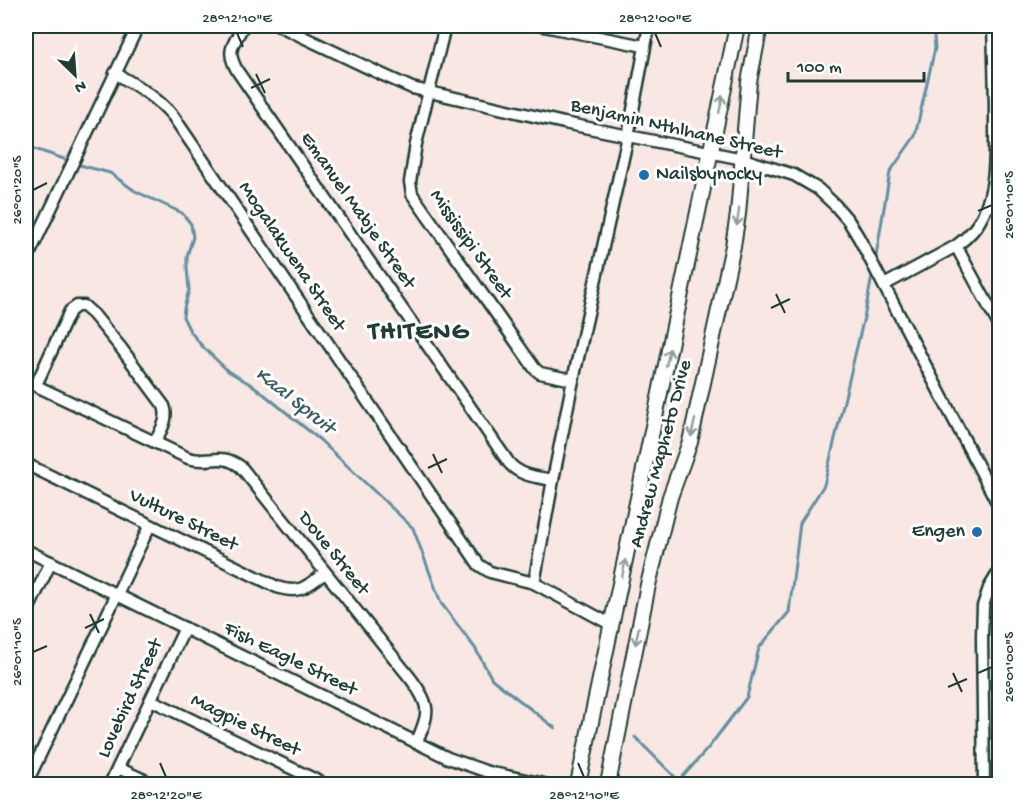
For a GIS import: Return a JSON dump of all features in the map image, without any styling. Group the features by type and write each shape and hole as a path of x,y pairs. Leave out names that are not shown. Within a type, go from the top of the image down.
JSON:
{"main road":[{"name":"Andrew Mapheto Drive","path":"578,784 737,26"},
{"name":"Andrew Mapheto Drive","path":"608,784 653,563 670,497 690,442 733,246 738,214 749,82 760,26"}],"street":[{"path":"26,261 138,26"},
{"name":"Emanuel Mabje Street","path":"243,26 230,53 238,72 509,463 521,473 553,480"},
{"name":"Benjamin Nthlhane Street","path":"280,26 412,88 564,123 743,159 794,175 807,182 835,205 859,238 999,508"},
{"name":"Mississipi Street","path":"445,26 411,172 412,194 535,369 540,373 573,380"},
{"path":"544,26 644,46"},
{"path":"534,583 573,380 628,136 649,26"},
{"path":"883,282 956,246 966,239 979,223 991,188 994,161 997,92 993,26"},
{"name":"Mogalakwena Street","path":"115,73 150,94 173,116 476,561 490,572 534,583 612,625"},
{"path":"987,204 999,209"},
{"path":"956,246 999,327"},
{"path":"31,383 70,311 77,306 84,306 107,331 164,406 165,422 155,442"},
{"name":"Dove Street","path":"31,383 195,460 225,458 241,467 424,698 426,718 416,743"},
{"name":"Vulture Street","path":"26,464 277,587 300,590 325,573"},
{"path":"26,784 150,525"},
{"name":"Fish Eagle Street","path":"26,550 448,758 488,772 544,784"},
{"path":"26,614 51,562"},
{"path":"984,784 983,606 988,588 999,570"},
{"name":"Lovebird Street","path":"110,784 184,628"},
{"name":"Magpie Street","path":"151,700 324,784"},
{"path":"118,768 153,784"},
{"path":"485,784 488,772"}],"waterway":[{"path":"875,262 890,172 915,136 935,48 933,26"},
{"name":"Kaal Spruit","path":"26,146 70,161"},
{"name":"Kaal Spruit","path":"76,164 110,173 135,191 182,213 191,224 193,237 187,256 189,290 183,317 190,331 228,371 255,387 320,440 413,528 441,603 475,648 492,679 555,728"},
{"path":"679,781 709,747 747,697 759,648 789,612 800,523 824,485 873,271"},
{"name":"Kaal Spruit","path":"635,737 679,781 679,784"}],"place":[{"name":"Nailsbynocky","path":"644,175"},
{"name":"Engen","path":"977,532"}],"district":[{"name":"THITENG","path":"419,333"}]}
